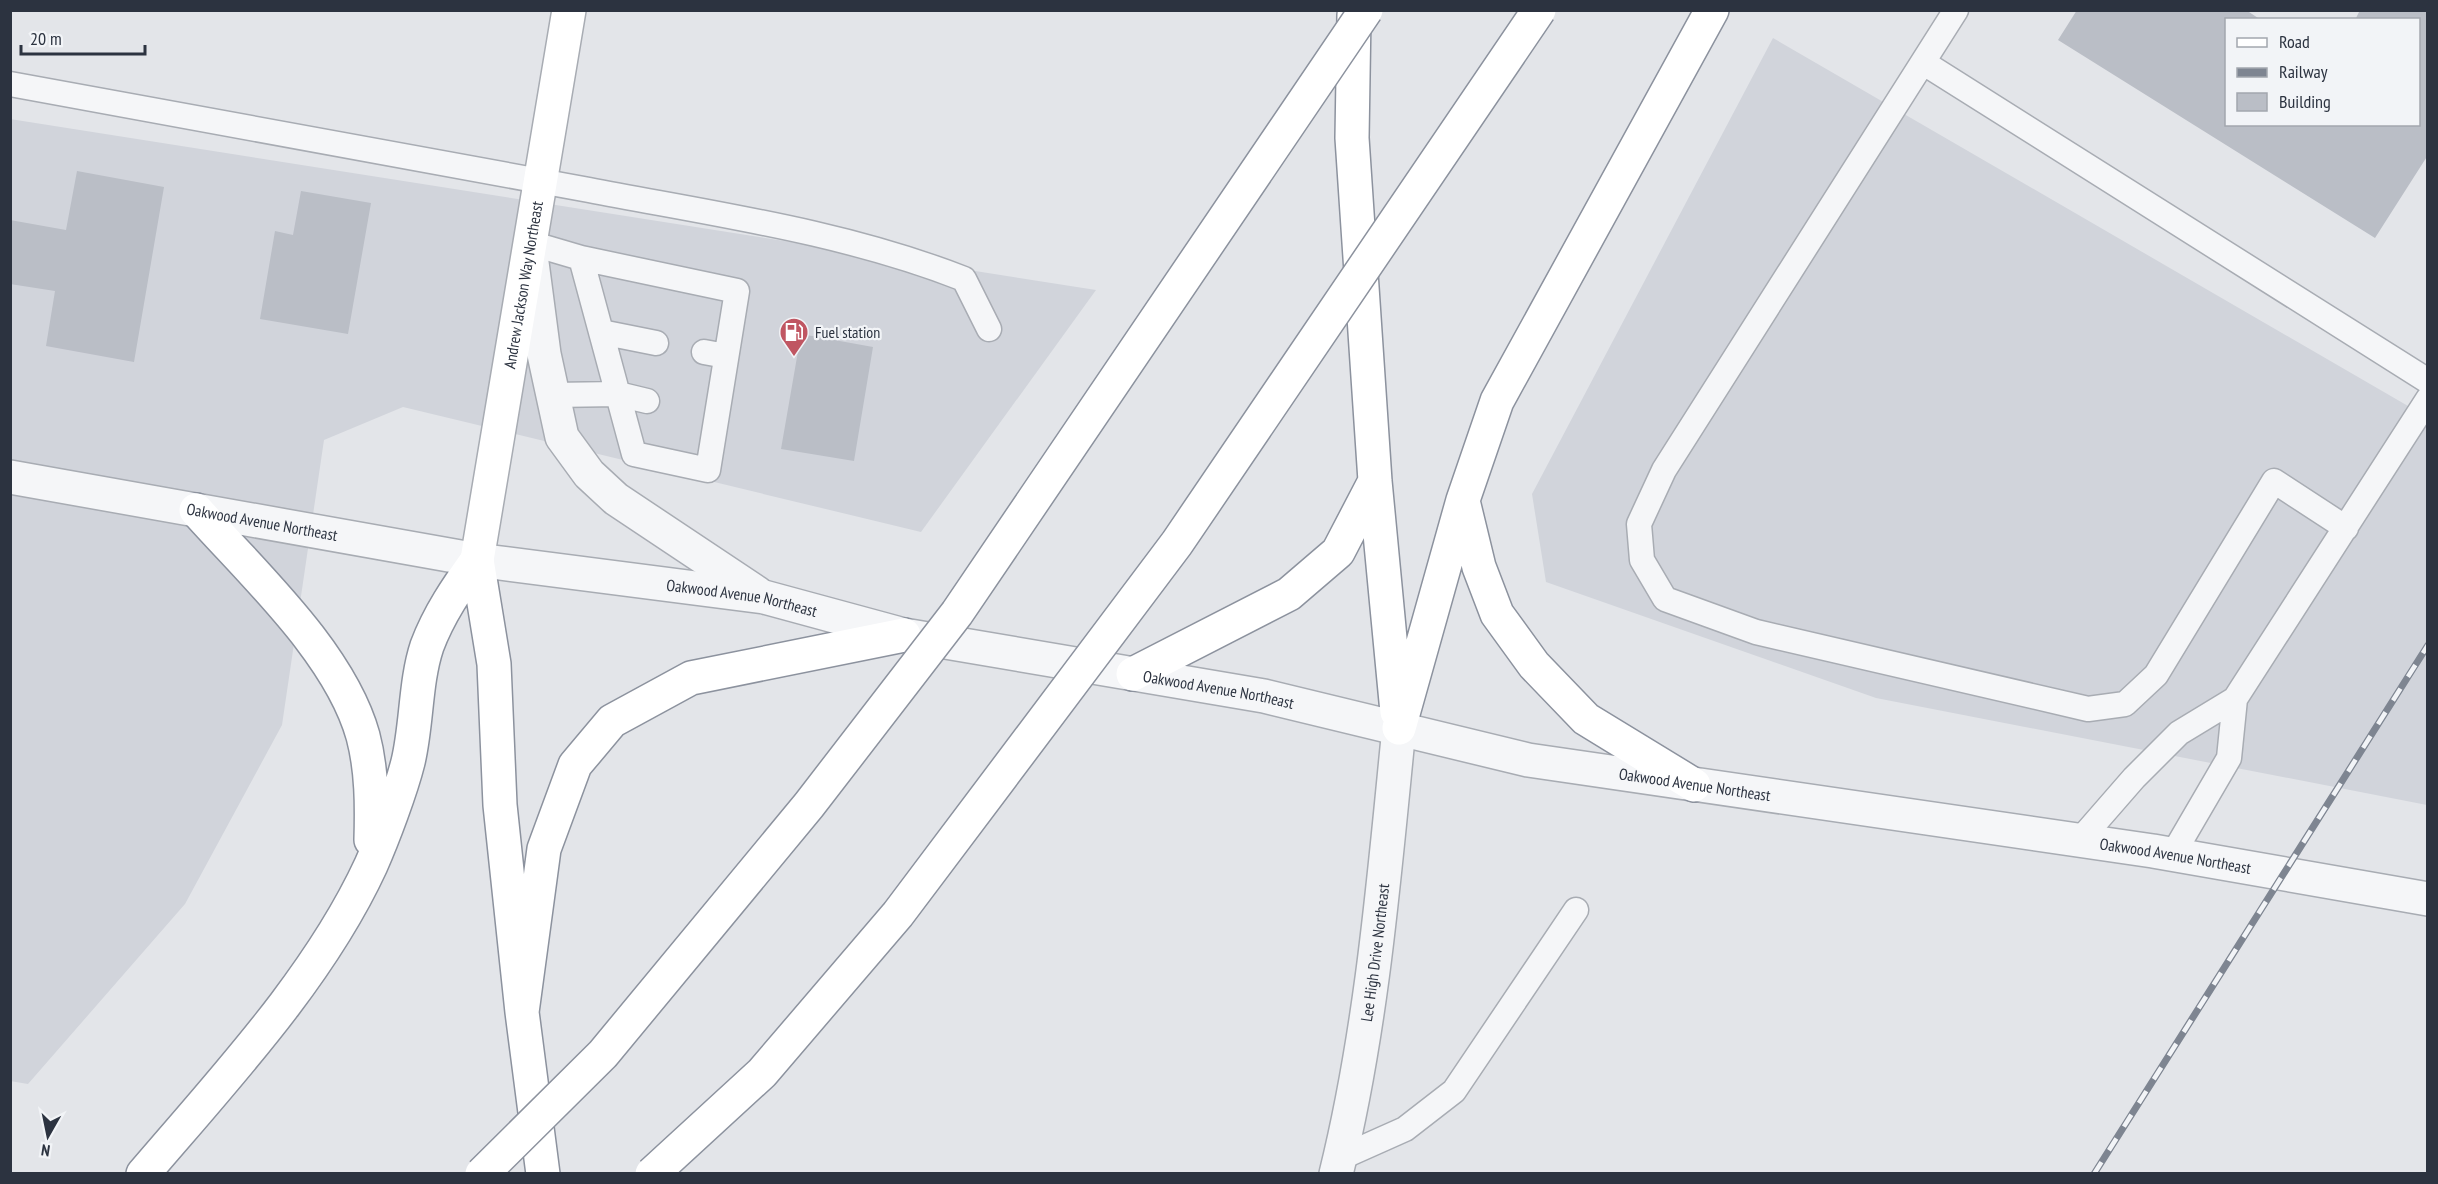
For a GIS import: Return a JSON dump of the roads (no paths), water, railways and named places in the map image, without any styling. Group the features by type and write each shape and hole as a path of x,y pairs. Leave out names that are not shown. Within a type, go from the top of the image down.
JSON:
{"main road":[{"name":"Andrew Jackson Way Northeast","path":"477,560 569,10"},
{"path":"1354,10 1352,138 1375,481 1399,728"},
{"path":"482,1173 611,1045 809,805 957,613 1366,10"},
{"path":"652,1173 762,1072 898,914 1177,543 1539,10"},
{"path":"1399,728 1463,500 1497,401 1712,10"},
{"path":"1133,674 1289,594 1338,552 1375,481"},
{"path":"1463,500 1479,567 1497,614 1534,666 1586,719 1694,785"},
{"path":"196,510 297,622 339,680 363,736 372,795 371,864"},
{"path":"143,1173 207,1100 318,961 371,864 408,764 426,649 441,612 477,560"},
{"path":"477,560 494,664 500,805 522,1012 543,1173"},
{"path":"522,1012 544,849 575,765 612,721 692,678 904,635"}],"street":[{"path":"530,243 544,354 562,437 589,474 616,499 764,597"},
{"name":"Oakwood Avenue Northeast","path":"10,477 477,560 764,597 904,635 1264,696 1528,760 2173,854 2427,899"},
{"name":"Lee High Drive Northeast","path":"1338,1166 1353,1101 1366,1024 1399,728"}],"lane":[{"path":"1956,10 1664,470 1640,524 1642,560 1665,598 1756,632 2088,710 2125,704 2156,675 2274,481 2346,528"},
{"path":"1924,63 2427,381"},
{"path":"10,84 750,221 914,260 964,279 989,328"},
{"path":"530,243 582,258 736,291 715,354 706,413 708,470 634,454 582,258"},
{"path":"601,332 656,343"},
{"path":"553,395 618,394 647,401"},
{"path":"2080,840 2134,778 2179,733 2235,699 2427,399"},
{"path":"2173,854 2229,758 2235,699"},
{"path":"1338,1166 1405,1129 1454,1091 1575,910"}],"railway":[{"path":"2094,1174 2428,645"}],"place":[{"name":"Fuel station","path":"794,358"}]}
